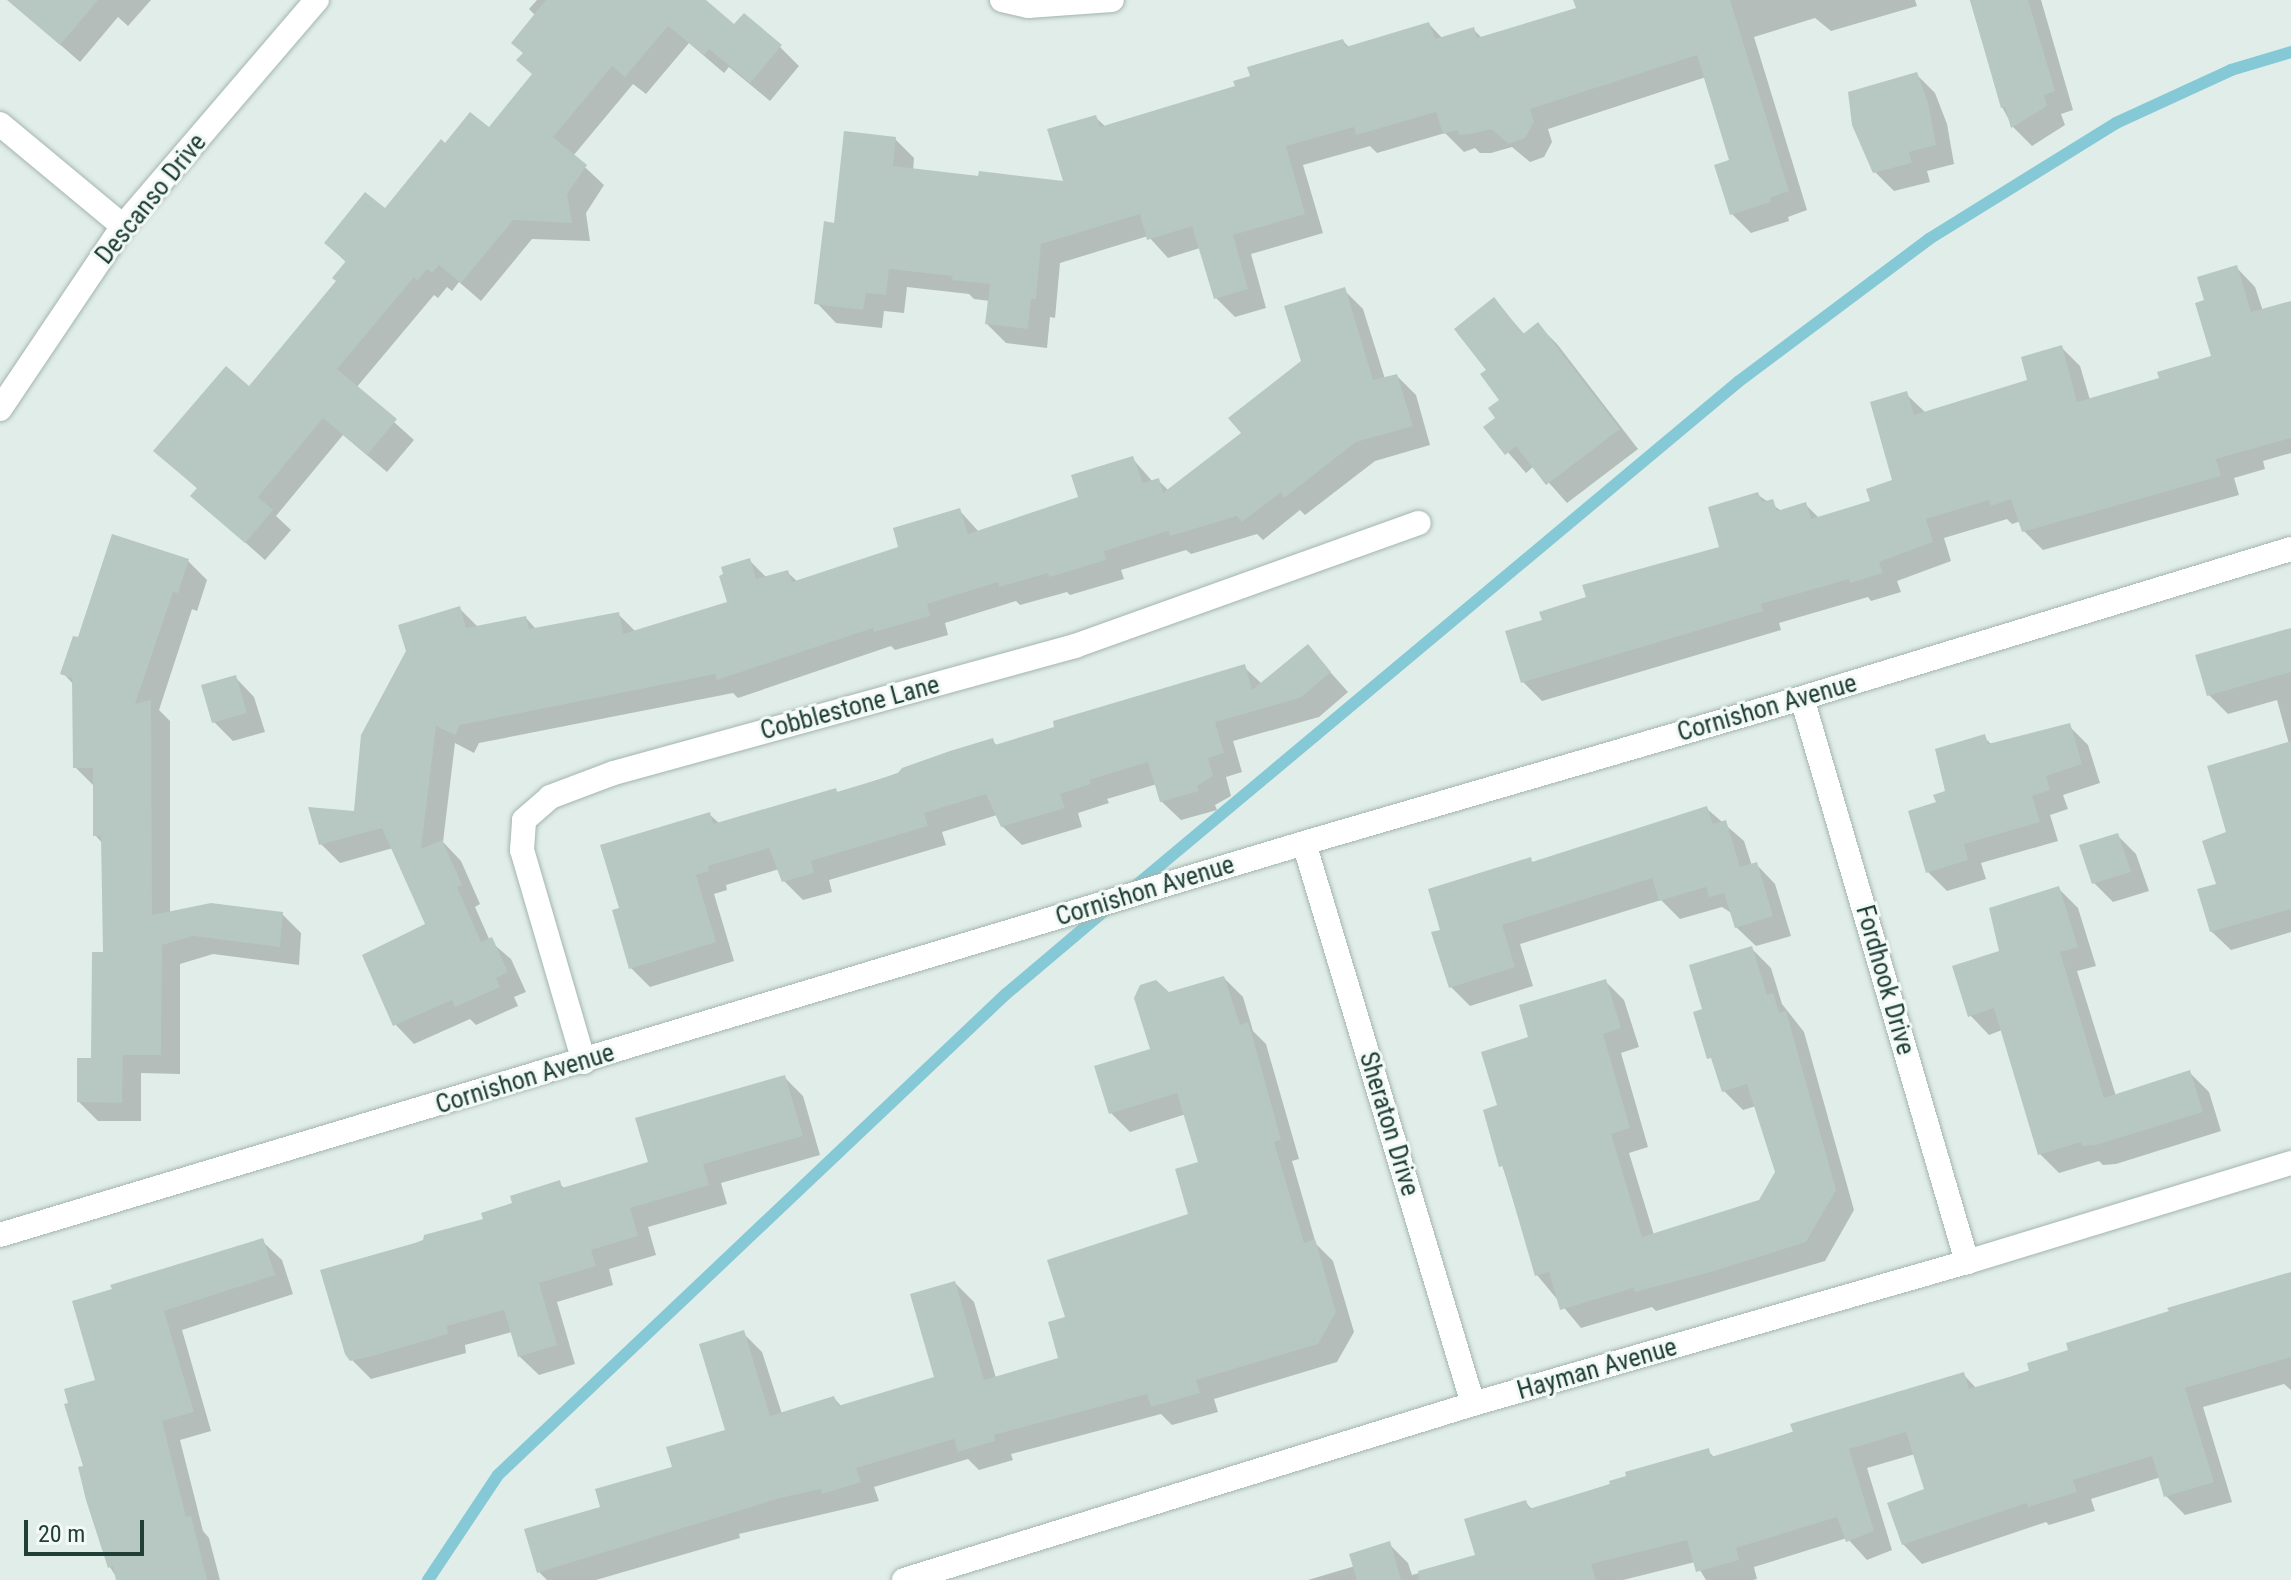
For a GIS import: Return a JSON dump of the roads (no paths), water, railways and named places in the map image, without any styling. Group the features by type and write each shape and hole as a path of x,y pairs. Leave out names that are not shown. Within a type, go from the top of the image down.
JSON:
{"street":[{"name":"Descanso Drive","path":"0,409 123,226 317,0"},
{"path":"1002,0 1028,6 1112,0"},
{"path":"0,124 123,226"},
{"name":"Cobblestone Lane","path":"584,1062 522,850 524,820 550,797 614,773 1075,646 1419,523"},
{"name":"Cornishon Avenue","path":"0,1235 584,1062 1304,843 1802,698 2291,549"},
{"name":"Fordhook Drive","path":"1802,698 1967,1262"},
{"name":"Sheraton Drive","path":"1304,843 1473,1404"},
{"name":"Hayman Avenue","path":"904,1580 1473,1404 1967,1262 2291,1163"}],"waterway":[{"path":"1133,888 1738,382 1929,239 2116,123 2231,70 2291,52"},
{"path":"428,1580 498,1475 1006,994 1109,907"}]}
